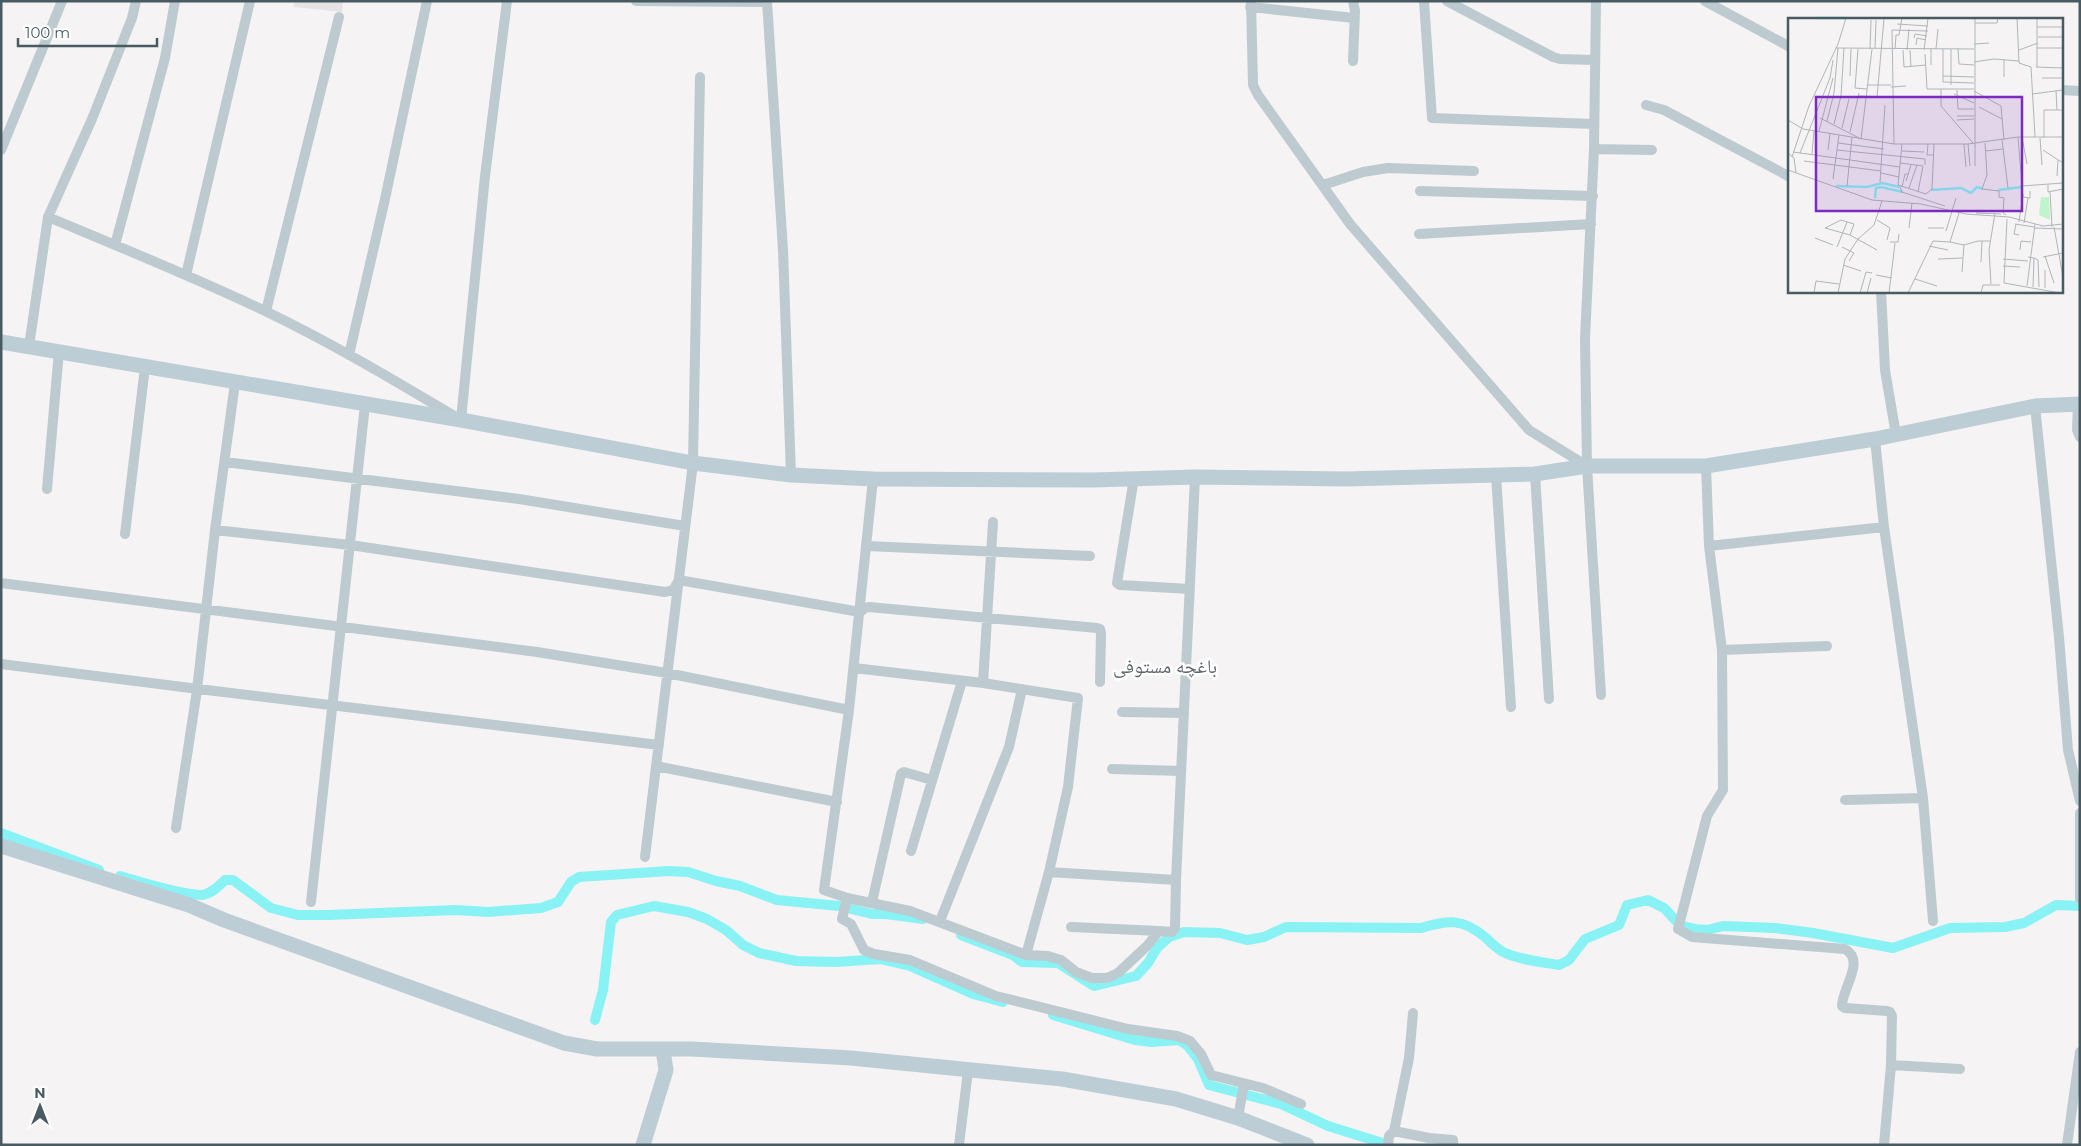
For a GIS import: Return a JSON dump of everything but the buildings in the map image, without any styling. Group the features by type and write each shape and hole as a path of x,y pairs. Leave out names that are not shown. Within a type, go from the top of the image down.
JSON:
{"street":[{"path":"1,150 62,1"},
{"path":"29,346 48,217 92,119 132,18 136,1"},
{"path":"115,245 165,58 175,1"},
{"path":"186,275 250,1"},
{"path":"349,355 385,199 427,1"},
{"path":"461,420 484,186 507,1"},
{"path":"636,1 767,2 783,250 791,475"},
{"path":"1353,1 1353,61"},
{"path":"1424,1 1432,118 1594,124"},
{"path":"1447,1 1553,57 1594,60"},
{"path":"1596,1 1593,196 1585,339 1587,466 1601,695"},
{"path":"1705,1 1788,46"},
{"path":"1354,18 1250,4 1254,85 1258,95 1350,224 1530,430 1587,466"},
{"path":"266,311 339,17"},
{"path":"645,858 693,463 700,77"},
{"path":"2064,90 2080,91"},
{"path":"1646,105 1664,110 1788,176"},
{"path":"1594,149 1652,150"},
{"path":"1323,185 1363,172 1388,168 1474,171"},
{"path":"1420,191 1593,196"},
{"path":"48,217 266,311 349,355 461,420"},
{"path":"1419,234 1592,224"},
{"path":"1881,292 1885,370 1896,435"},
{"path":"1,342 461,420 693,463 791,475 873,479 1094,480 1195,477 1346,479 1535,474 1587,466 1706,466 1875,439 2035,406 2079,404 2077,430 2080,437"},
{"path":"47,489 59,351"},
{"path":"125,534 145,367"},
{"path":"176,828 198,690 215,530 235,383"},
{"path":"311,902 365,405"},
{"path":"2035,406 2059,637 2068,750 2080,800"},
{"path":"1875,439 1884,527 1923,798 1933,921"},
{"path":"225,462 519,499 685,526"},
{"path":"1706,466 1709,546 1722,650 1722,790 1707,816 1678,928 1692,938 1845,949 1850,952 1854,963 1842,1006 1845,1008 1890,1012 1892,1016 1891,1065 1884,1145"},
{"path":"1535,474 1549,699"},
{"path":"1496,475 1511,707"},
{"path":"1071,927 1175,930 1195,477"},
{"path":"1134,478 1117,583 1120,585 1190,589"},
{"path":"873,479 849,710 824,890 847,898 910,911 1026,955 1048,956 1061,960 1076,972 1092,978 1108,978 1130,962 1159,931"},
{"path":"984,684 986,618 993,522"},
{"path":"1709,546 1884,527"},
{"path":"215,530 350,545 665,592 672,590 679,580"},
{"path":"867,546 1090,556"},
{"path":"679,580 860,612 869,607 1100,629 1100,682"},
{"path":"1,583 537,652 668,673 849,710"},
{"path":"1722,650 1828,646"},
{"path":"1,664 198,690 333,704 658,745"},
{"path":"854,668 1078,698 1068,787 1049,872 1026,955"},
{"path":"911,851 962,681"},
{"path":"940,921 1009,747 1022,689"},
{"path":"1122,712 1184,713"},
{"path":"656,766 837,802"},
{"path":"1112,769 1181,772"},
{"path":"872,902 901,774 904,772 932,780"},
{"path":"1845,800 1923,798"},
{"path":"2080,813 2080,899"},
{"path":"1,846 189,905 224,920 564,1043 597,1049 692,1049 851,1058 1071,1080 1240,1111 1307,1145"},
{"path":"1049,872 1176,880"},
{"path":"847,898 842,919 851,924 864,950 874,954 910,960 996,996 1076,1014 1128,1029 1177,1036 1190,1041 1196,1047 1211,1075 1263,1088 1301,1104"},
{"path":"1413,1014 1409,1058 1390,1137 1430,1138 1453,1142"},
{"path":"643,1145 666,1070 663,1050"},
{"path":"2067,1145 2080,1052"},
{"path":"1891,1065 1960,1069"},
{"path":"959,1145 968,1071"},
{"path":"1240,1111 1244,1084"}],"shaded area":[{"path":"294,1 343,1 342,12 294,7"}],"waterway":[{"path":"1,833 99,870"},
{"path":"120,876 172,891 202,895 212,891 225,880 233,880 271,908 298,915 328,915 456,910 488,912 541,908 558,902 571,882 579,877 669,871 688,872 740,886 777,900 839,906 872,914 923,919"},
{"path":"961,935 1013,955 1022,962 1058,963 1094,986 1136,976 1148,963 1157,948 1169,937 1184,932 1220,933 1247,940 1264,937 1286,927 1421,928 1439,923 1454,922 1469,926 1498,949 1510,955 1559,965 1569,960 1585,939 1619,925 1627,905 1648,900 1664,908 1681,926 1695,929 1707,930 1723,926 1775,928 1893,948 1950,928 2005,927 2024,923 2056,905 2080,906"},
{"path":"595,1020 603,990 611,922 617,915 654,906 688,912 707,919 726,930 743,945 759,953 796,961 836,962 880,959 910,966 973,994 1003,1002"},
{"path":"1053,1015 1135,1040 1152,1042 1179,1040 1187,1045 1198,1059 1209,1085 1281,1104 1328,1126 1389,1145"}],"district":[{"name":"باغچه مستوفی","path":"1165,666"}]}
